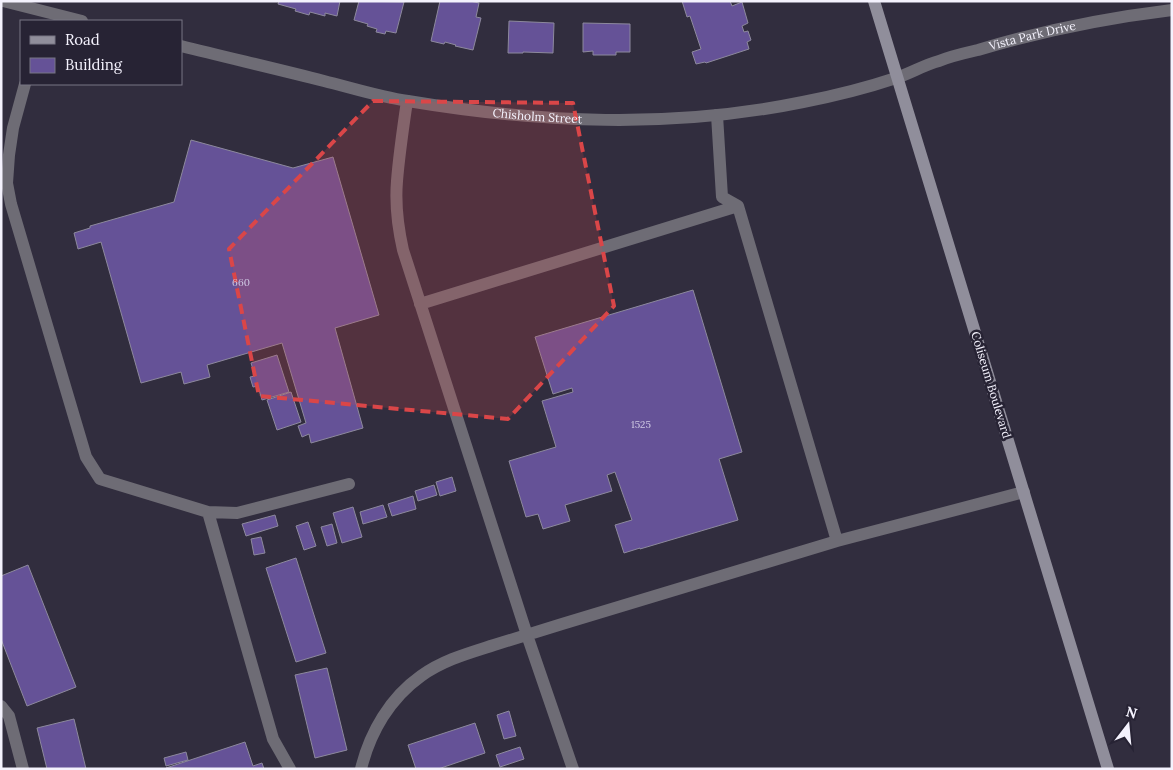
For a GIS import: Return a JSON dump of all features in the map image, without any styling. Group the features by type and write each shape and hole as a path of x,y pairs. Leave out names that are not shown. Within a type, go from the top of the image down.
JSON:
{"main road":[{"name":"Coliseum Boulevard","path":"874,1 1108,769"}],"street":[{"path":"3,1 43,16 74,20"},
{"name":"Vista Park Drive","path":"897,77 938,61 1015,39 1094,21 1172,10"},
{"name":"Chisholm Street","path":"182,46 407,101 515,115 566,119 616,121 666,119 760,110 845,93 897,77"},
{"path":"25,85 13,128 9,155 7,183 11,204 86,457 100,479 208,512 237,513 349,484"},
{"path":"407,101 397,183 399,233 403,250 527,635 573,769"},
{"path":"717,115 722,196 738,206 837,542"},
{"path":"420,304 738,206"},
{"path":"361,769 371,738 380,720 392,704 421,676 438,665 456,657 837,542 1024,492"},
{"path":"208,512 273,739 290,769"},
{"path":"1,706 9,716 23,769"}],"highlighted area":[{"path":"373,101 573,103 614,306 508,419 259,396 229,249"}],"building":[{"path":"279,1 340,1 337,16 325,13 325,16 310,12 309,15 295,11 296,9 278,4"},
{"path":"359,1 404,2 396,33 386,31 385,34 376,32 377,29 367,26 368,24 354,20"},
{"path":"440,1 470,1 479,3 476,17 481,18 473,50 445,42 444,44 431,41"},
{"path":"682,1 730,1 732,6 742,2 748,23 742,26 744,32 748,31 751,40 747,42 749,49 706,63 696,64 692,52 701,49 690,16 687,17"},
{"path":"509,21 554,23 553,53 508,53"},
{"path":"583,23 630,24 630,52 616,52 616,55 593,55 593,51 583,52"},
{"path":"191,140 293,168 333,157 379,315 335,328 363,428 311,443 309,434 302,437 298,426 306,423 282,343 207,365 210,377 184,384 181,372 141,383 101,242 78,249 74,233 90,228 90,226 174,202"},
{"path":"693,290 742,452 719,459 738,520 624,553 615,525 632,520 615,472 607,475 612,491 565,505 570,521 543,529 538,514 526,517 509,461 556,447 542,401 573,392 572,388 553,394 535,337"},
{"path":"277,355 289,392 262,400 258,386 253,387 250,377 255,376 251,363"},
{"path":"291,392 301,422 277,430 267,400"},
{"path":"452,477 456,491 440,496 436,482"},
{"path":"434,485 437,495 418,501 415,491"},
{"path":"413,496 416,509 392,516 388,504"},
{"path":"383,505 387,517 363,524 360,512"},
{"path":"353,507 362,537 342,543 333,513"},
{"path":"275,515 278,526 246,536 242,524"},
{"path":"308,522 316,546 304,550 296,526"},
{"path":"332,524 337,543 327,546 321,527"},
{"path":"261,537 265,553 254,555 251,539"},
{"path":"296,558 326,653 296,662 266,568"},
{"path":"28,565 76,687 27,706 1,639 1,576"},
{"path":"327,668 347,750 315,758 295,675"},
{"path":"509,711 516,736 504,739 497,715"},
{"path":"74,719 86,769 47,769 37,728"},
{"path":"475,723 485,753 438,769 416,769 408,745"},
{"path":"245,742 253,766 262,763 264,769 166,768"},
{"path":"520,747 524,759 500,767 496,755"},
{"path":"186,752 188,760 166,766 164,758"}]}
